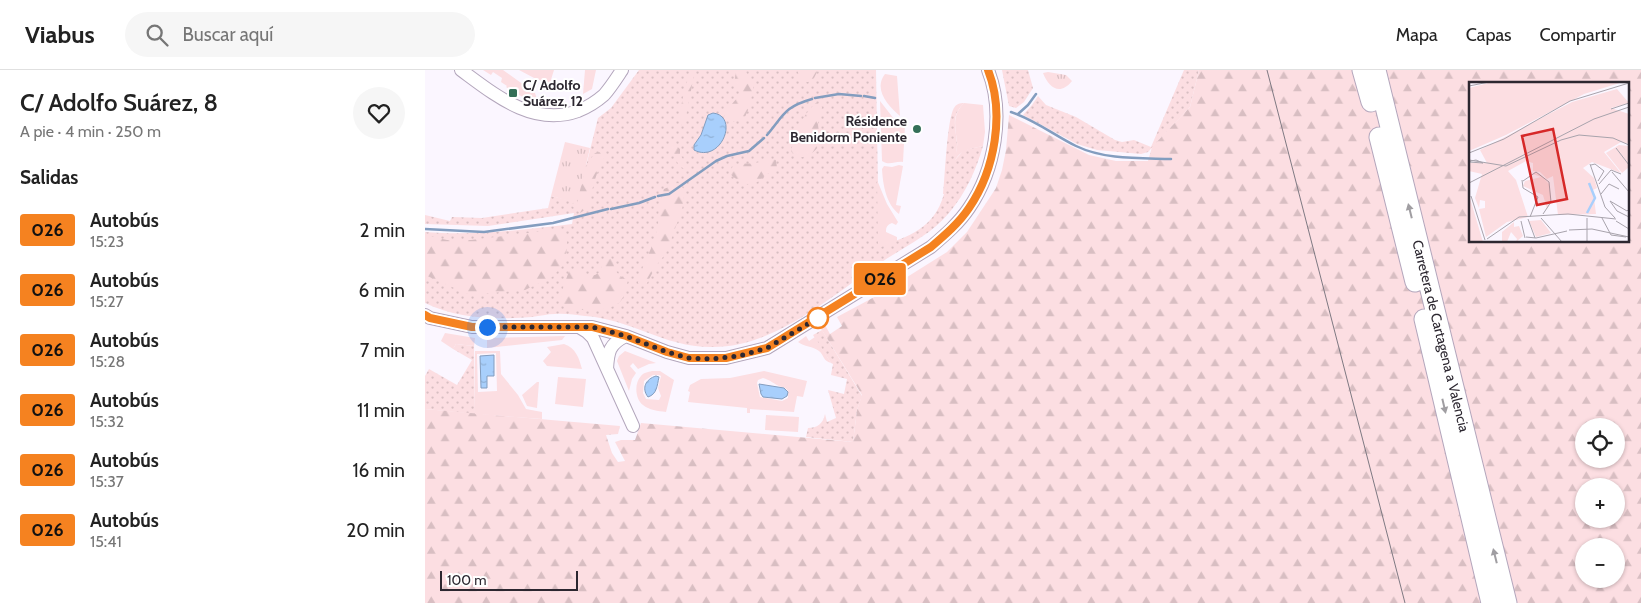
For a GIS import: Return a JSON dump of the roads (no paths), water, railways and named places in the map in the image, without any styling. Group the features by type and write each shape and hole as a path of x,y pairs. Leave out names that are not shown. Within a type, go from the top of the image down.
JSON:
{"highway":[{"name":"Carretera de Cartagena a Valencia","path":"1362,70 1419,298 1491,603"},
{"name":"Carretera de Cartagena a Valencia","path":"1376,70 1507,603"}],"street":[{"path":"461,70 484,87 517,107 537,114 559,116 572,113 595,103 611,87 622,70"},
{"path":"425,315 430,318 472,327 579,327 604,329 689,358 726,358 760,350 791,334 931,247 947,234 969,208 987,170 994,145 996,104 989,70"},
{"path":"579,327 593,338 633,426"},
{"path":"607,369 608,354 612,346 617,340 626,336"}],"water":[{"path":"713,113 721,116 725,122 724,138 712,151 704,153 694,150 694,145 701,135 708,115"},
{"path":"494,355 494,376 487,376 487,388 481,388 480,356"},
{"path":"656,376 659,377 656,389 648,397 645,390 646,384"},
{"path":"759,384 784,388 788,392 787,396 782,399 763,397"}],"waterway":[{"path":"815,98 839,94 861,96"},
{"path":"1018,114 1036,94"},
{"path":"864,96 875,98"},
{"path":"767,135 785,112 796,105 812,99"},
{"path":"1011,112 1028,119 1087,151 1111,156 1171,159"},
{"path":"658,196 669,194 716,161 727,156 749,151 764,138"},
{"path":"611,209 639,203 655,197"},
{"path":"425,229 484,232 553,223 608,209"}],"tram line":[{"path":"1267,70 1405,603"}],"place":[{"name":"C/ Adolfo Suárez, 12","path":"513,93"},
{"name":"Résidence Benidorm Poniente","path":"917,129"}]}
